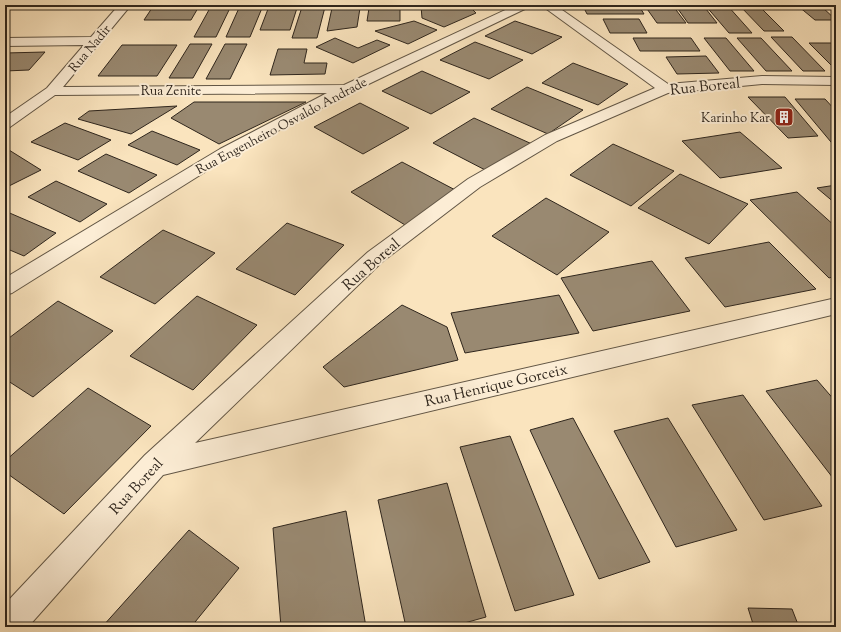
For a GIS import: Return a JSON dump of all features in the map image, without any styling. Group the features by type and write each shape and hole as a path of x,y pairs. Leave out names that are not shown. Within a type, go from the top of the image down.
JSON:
{"street":[{"name":"Rua Nadir","path":"52,91 125,5"},
{"name":"Rua Engenheiro Osvaldo Andrade","path":"5,288 226,152 347,89 506,10 526,5"},
{"path":"547,5 665,89"},
{"path":"5,42 95,41"},
{"name":"Rua Boreal","path":"6,627 155,464 375,257 474,183 551,138 665,89 762,80 836,81"},
{"name":"Rua Zenite","path":"52,91 347,89"},
{"path":"5,124 52,91"},
{"name":"Rua Henrique Gorceix","path":"155,464 836,306"}],"building":[{"path":"468,5 476,13 444,27 422,18 421,6"},
{"path":"705,5 727,5 752,33 729,33"},
{"path":"583,6 639,6 644,14 587,14"},
{"path":"645,6 673,6 686,23 657,23"},
{"path":"740,6 759,6 784,31 764,31"},
{"path":"798,6 821,6 836,20 815,20"},
{"path":"302,7 325,7 317,38 292,38"},
{"path":"400,7 400,21 367,21 369,8"},
{"path":"152,8 198,8 191,20 144,20"},
{"path":"210,8 230,8 216,37 194,37"},
{"path":"239,8 262,8 250,37 226,37"},
{"path":"297,8 290,30 260,30 268,9"},
{"path":"332,8 360,8 357,27 327,31"},
{"path":"678,9 706,9 717,23 688,23"},
{"path":"603,19 639,19 647,33 610,33"},
{"path":"414,21 437,30 408,44 375,31"},
{"path":"515,21 562,37 532,54 485,36"},
{"path":"771,37 792,37 825,71 803,71"},
{"path":"335,38 358,48 377,40 390,45 353,63 316,47"},
{"path":"633,38 691,38 700,51 640,51"},
{"path":"704,38 726,38 754,71 730,71"},
{"path":"737,38 761,38 792,71 766,71"},
{"path":"475,42 523,60 489,79 440,60"},
{"path":"809,43 836,43 836,69 835,69"},
{"path":"190,44 212,44 193,78 169,78"},
{"path":"225,44 247,44 230,79 206,79"},
{"path":"122,45 177,45 157,76 98,76"},
{"path":"278,49 307,49 304,63 327,63 325,74 270,75"},
{"path":"45,52 29,70 5,71 5,53"},
{"path":"706,56 719,73 677,74 666,57"},
{"path":"573,63 628,84 598,105 542,83"},
{"path":"422,71 470,92 431,114 382,91"},
{"path":"527,87 583,110 548,134 491,109"},
{"name":"Karinho Kar","path":"748,97 785,97 818,136 788,138"},
{"path":"795,99 825,99 836,111 836,148"},
{"path":"194,102 306,102 219,144 171,118"},
{"path":"360,103 409,128 363,154 314,127"},
{"path":"177,106 131,134 78,119 89,111"},
{"path":"474,118 532,144 491,173 433,143"},
{"path":"65,123 111,140 78,160 31,142"},
{"path":"152,131 200,150 177,165 128,145"},
{"path":"740,132 782,168 720,178 682,141"},
{"path":"613,144 674,171 631,206 570,175"},
{"path":"9,150 41,170 5,188 5,152"},
{"path":"106,154 157,175 129,193 78,171"},
{"path":"402,162 461,193 410,228 351,192"},
{"path":"680,174 748,204 709,244 638,208"},
{"path":"56,181 107,204 80,222 28,197"},
{"path":"836,185 836,204 817,188"},
{"path":"797,192 836,227 836,276 829,278 750,200"},
{"path":"546,198 609,232 557,275 492,236"},
{"path":"5,211 56,233 24,256 5,248"},
{"path":"287,223 344,245 295,295 236,269"},
{"path":"163,230 215,253 155,304 100,277"},
{"path":"769,242 816,289 725,307 685,258"},
{"path":"652,261 690,311 593,331 561,278"},
{"path":"559,295 579,333 465,353 451,313"},
{"path":"197,296 257,325 193,390 130,356"},
{"path":"58,301 113,331 33,397 5,379 5,341"},
{"path":"402,305 447,327 458,360 344,387 323,367"},
{"path":"817,380 836,402 836,482 766,391"},
{"path":"88,388 151,426 64,514 5,472 5,461"},
{"path":"743,395 822,506 764,520 692,405"},
{"path":"573,418 650,562 599,579 530,430"},
{"path":"668,418 737,530 676,547 614,431"},
{"path":"510,436 574,595 515,611 460,447"},
{"path":"447,483 486,617 450,627 406,627 378,500"},
{"path":"346,511 366,627 281,627 273,528"},
{"path":"189,530 239,568 191,627 102,627"},
{"path":"748,608 792,609 799,627 754,627"},
{"path":"602,623 680,624 681,627 603,627"}],"place":[{"name":"Karinho Kar","path":"784,117"}]}
